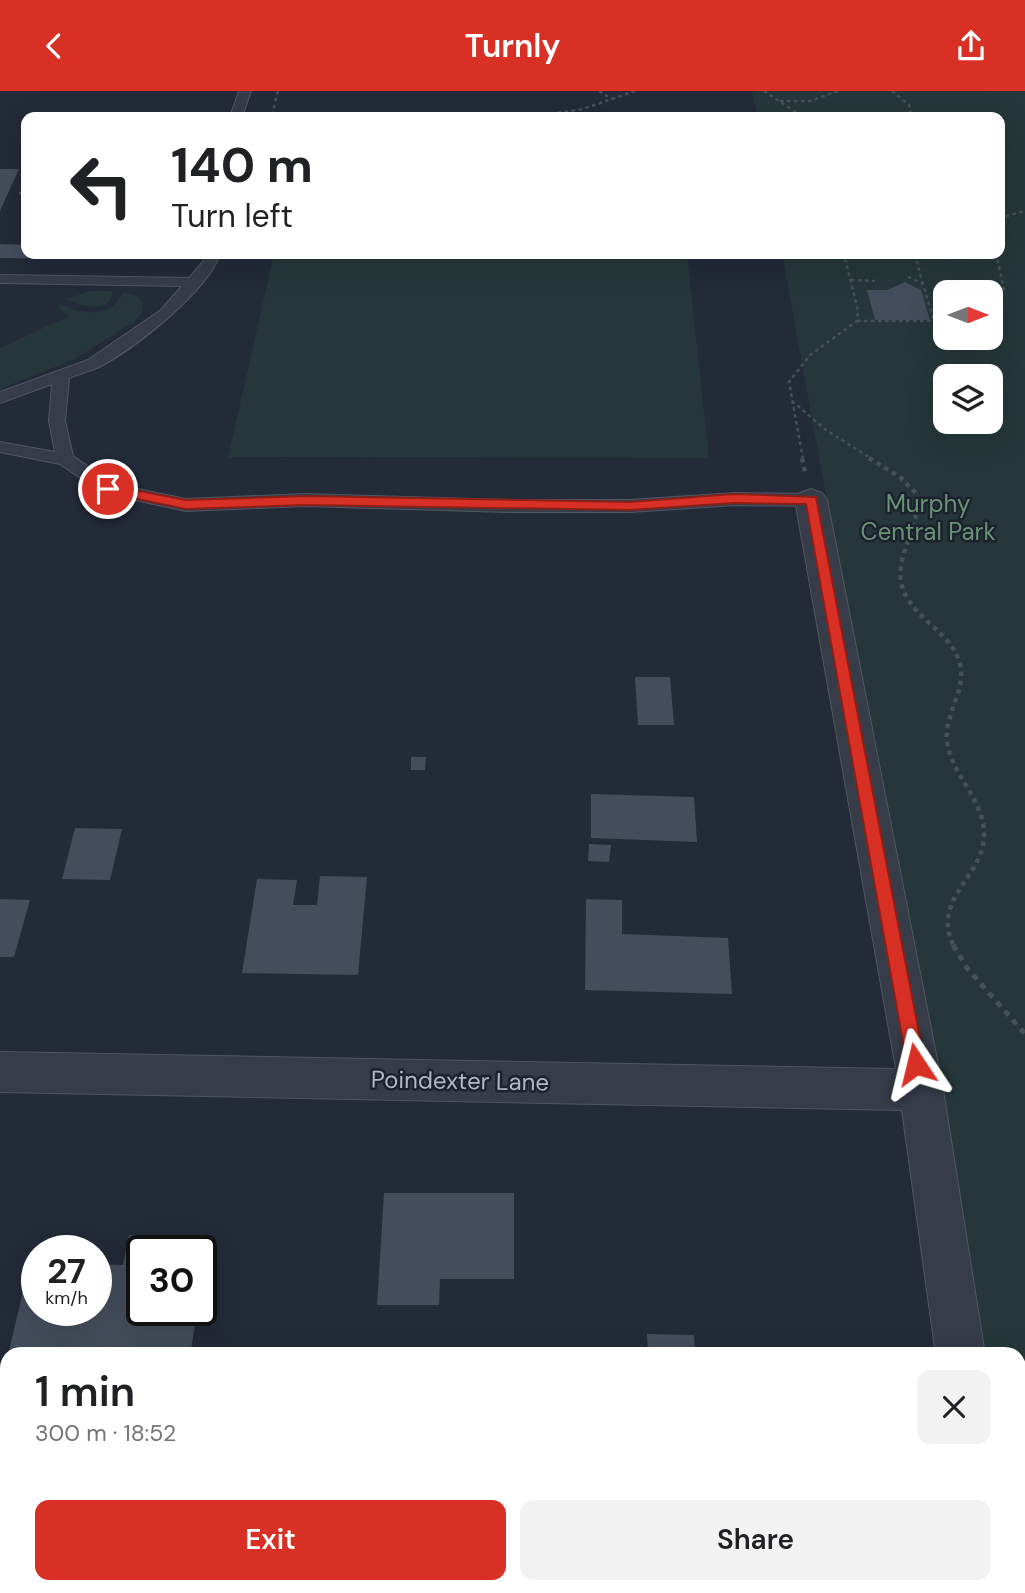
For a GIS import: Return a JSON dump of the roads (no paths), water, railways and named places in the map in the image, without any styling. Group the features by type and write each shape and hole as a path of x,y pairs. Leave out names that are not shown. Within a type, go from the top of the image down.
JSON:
{"street":[{"path":"811,500 921,1090 960,1347"},
{"name":"Poindexter Lane","path":"0,1072 921,1090"}],"lane":[{"path":"238,112 245,91"},
{"path":"0,398 94,363 166,313 211,259"},
{"path":"0,279 193,282"},
{"path":"61,375 57,421 65,459"},
{"path":"0,447 65,459 108,489 186,505 306,501 630,506 734,499 811,500"}],"park label":[{"name":"Murphy Central Park","path":"928,518"}]}
